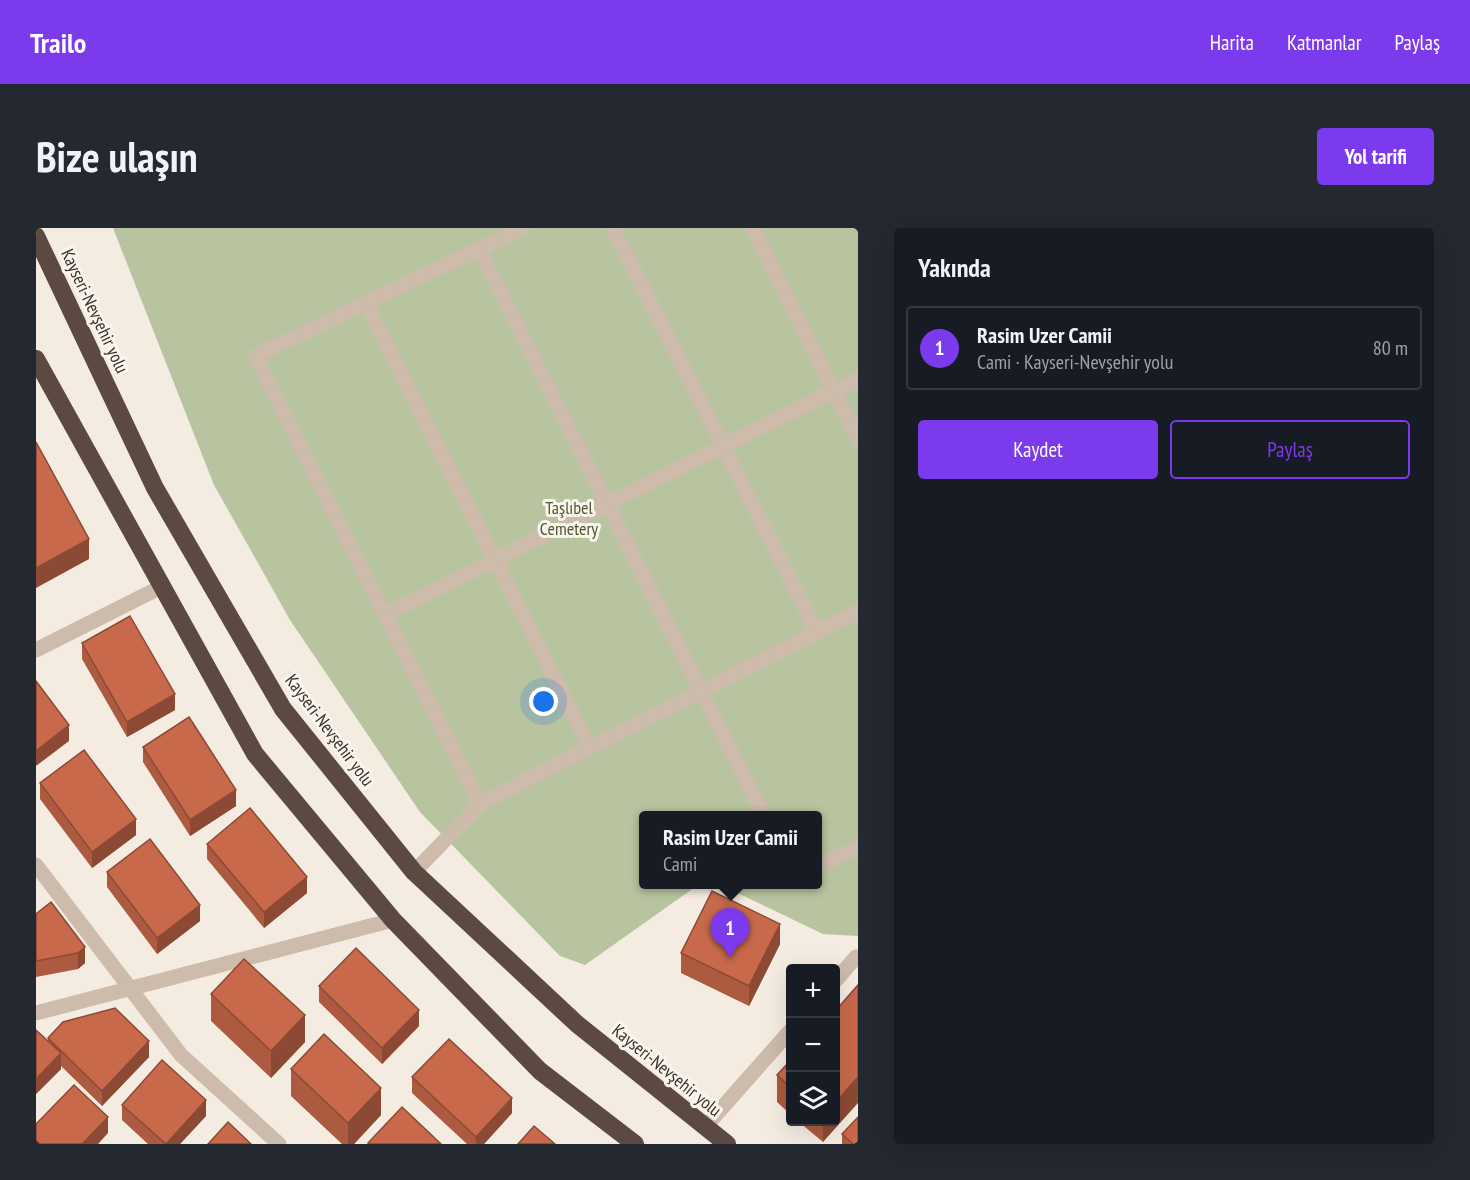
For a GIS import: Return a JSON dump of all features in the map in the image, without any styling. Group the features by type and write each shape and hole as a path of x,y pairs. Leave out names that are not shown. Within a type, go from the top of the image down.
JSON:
{"highway":[{"name":"Kayseri-Nevşehir yolu","path":"36,237 155,488 283,709 414,872 577,1024 727,1144"},
{"path":"36,359 255,754 393,920 540,1071 636,1144"}],"street":[{"path":"480,804 255,356 523,228"},
{"path":"613,228 816,632"},
{"path":"753,228 858,439"},
{"path":"479,249 762,811"},
{"path":"366,303 590,748"},
{"path":"385,615 858,379"},
{"path":"36,650 161,587"},
{"path":"414,872 480,804 858,611"},
{"path":"822,865 858,847"},
{"path":"36,865 181,1055 279,1144"},
{"path":"36,1013 393,920"},
{"path":"840,975 856,957 858,959"},
{"path":"705,1127 786,1036"}],"green space":[{"name":"Taşlıbel Cemetery","path":"113,228 858,228 858,936 823,934 729,889 822,889 822,811 639,811 639,889 692,889 585,965 560,956 420,812 290,620 214,485"}],"building":[{"path":"36,442 89,539 36,568"},
{"path":"130,616 175,694 127,722 82,643"},
{"path":"36,681 69,725 36,751"},
{"path":"189,717 236,790 190,820 143,747"},
{"path":"84,750 136,819 92,852 40,783"},
{"path":"250,808 307,877 264,912 207,844"},
{"path":"150,839 200,905 157,938 107,872"},
{"path":"712,891 780,924 749,986 681,953"},
{"path":"51,902 85,947 78,953 36,961 36,914"},
{"path":"356,948 419,1010 382,1048 319,986"},
{"path":"244,959 305,1015 271,1051 211,994"},
{"path":"858,985 858,1077 840,1097 840,1018 840,1005"},
{"path":"115,1008 149,1041 102,1091 48,1038 63,1022"},
{"path":"36,1030 61,1053 36,1079"},
{"path":"324,1034 381,1088 348,1123 291,1069"},
{"path":"449,1039 512,1098 476,1137 412,1077"},
{"path":"162,1060 206,1100 166,1144 122,1105"},
{"path":"786,1065 786,1083 777,1075"},
{"path":"74,1085 108,1117 82,1144 40,1144 36,1140 36,1124"},
{"path":"402,1107 441,1144 368,1143"},
{"path":"858,1117 858,1144 853,1144 842,1134"},
{"path":"228,1122 251,1144 208,1144"},
{"path":"534,1126 555,1144 518,1144"}],"place":[{"name":"Rasim Uzer Camii","path":"730,958"}]}
